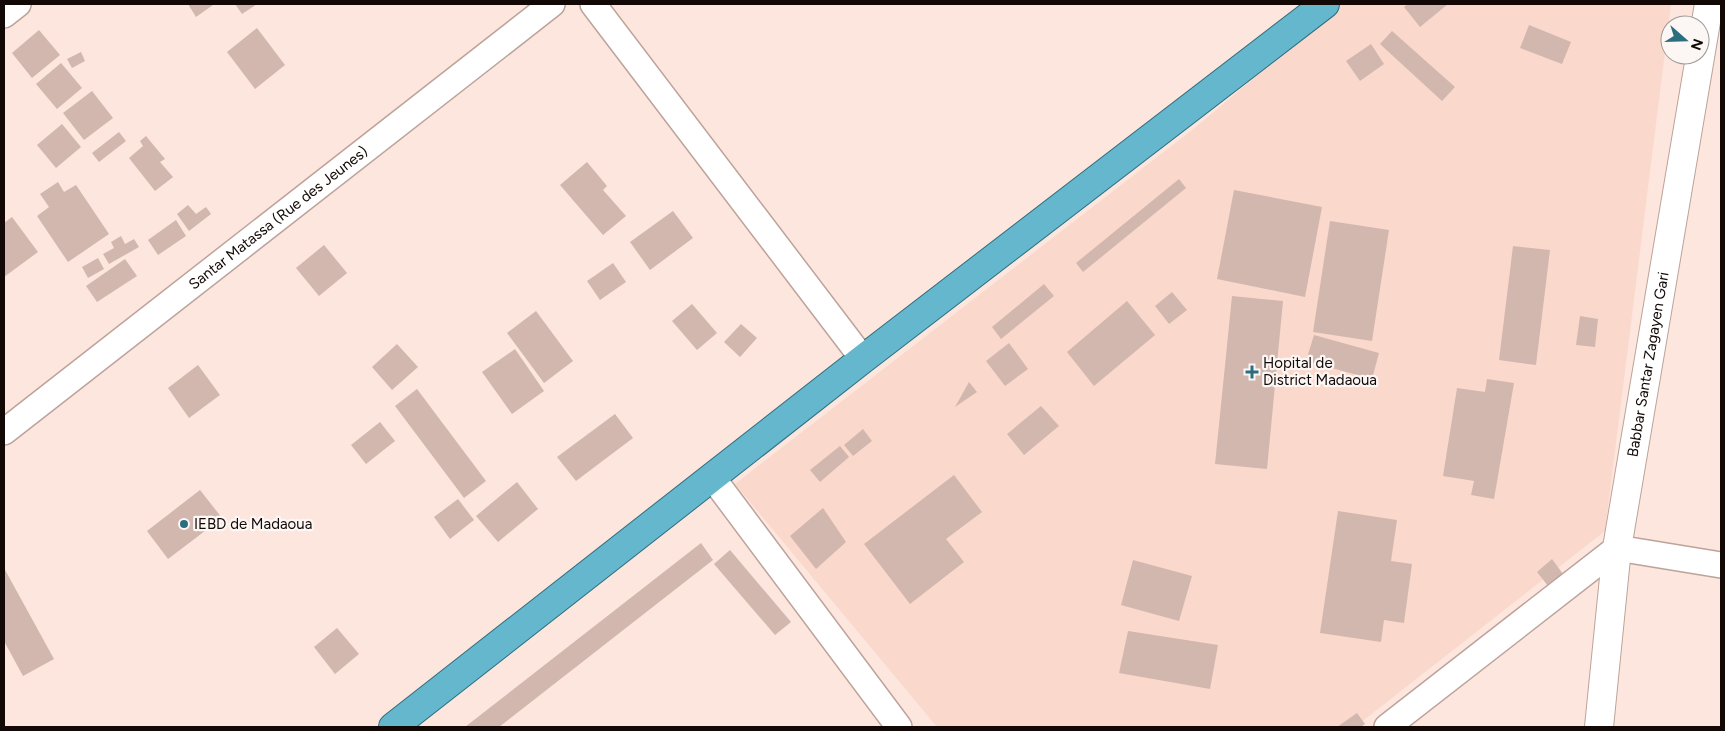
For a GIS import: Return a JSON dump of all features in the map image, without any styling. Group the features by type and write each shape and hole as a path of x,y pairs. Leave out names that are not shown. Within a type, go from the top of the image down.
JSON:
{"highway":[{"path":"392,727 863,359 1325,4"}],"street":[{"path":"4,15 18,4"},
{"name":"Santar Matassa (Rue des Jeunes)","path":"4,432 552,4"},
{"path":"593,4 863,359"},
{"path":"1709,4 1721,6"},
{"name":"Babbar Santar Zagayen Gari","path":"1599,727 1617,548 1709,4"},
{"path":"712,477 900,727"},
{"path":"1387,727 1617,548 1721,565"}],"shaded area":[{"name":"Hopital de District Madaoua","path":"1341,4 1671,4 1670,15 1660,15 1660,65 1663,65 1605,531 1355,727 937,727 735,484 1196,127"}],"building":[{"path":"188,4 212,4 213,5 196,17"},
{"path":"235,4 257,4 242,14"},
{"path":"1408,4 1448,4 1420,27 1404,7"},
{"path":"1529,25 1571,42 1562,64 1520,48"},
{"path":"257,28 285,65 255,89 227,52"},
{"path":"39,30 60,55 32,78 12,53"},
{"path":"1392,31 1455,87 1442,101 1380,44"},
{"path":"1371,44 1384,64 1360,81 1346,61"},
{"path":"81,52 85,61 72,68 67,59"},
{"path":"61,63 82,88 57,109 36,84"},
{"path":"92,91 113,118 84,140 63,113"},
{"path":"62,124 81,147 56,168 37,145"},
{"path":"119,132 126,141 99,162 92,153"},
{"path":"146,136 165,159 160,162 173,177 155,191 129,158 143,146 140,141"},
{"path":"587,162 607,186 603,190 626,216 603,235 560,185"},
{"path":"1179,179 1186,188 1083,272 1076,263"},
{"path":"58,182 64,192 76,185 109,234 68,262 37,216 49,207 40,194"},
{"path":"1234,190 1322,207 1305,297 1217,279"},
{"path":"188,205 196,214 206,207 211,214 189,231 177,214"},
{"path":"673,211 693,238 650,270 630,242"},
{"path":"12,217 38,252 4,277 4,223"},
{"path":"176,220 186,236 158,255 148,240"},
{"path":"1330,221 1389,230 1372,341 1313,332"},
{"path":"121,236 125,244 134,239 139,247 109,264 103,254 114,248 111,242"},
{"path":"324,245 347,273 319,296 296,268"},
{"path":"1513,246 1550,250 1536,365 1499,360"},
{"path":"98,258 104,269 88,278 82,267"},
{"path":"125,259 137,276 97,302 86,286"},
{"path":"613,263 626,282 600,300 587,281"},
{"path":"1044,284 1054,296 1001,339 992,327"},
{"path":"1172,292 1187,310 1169,324 1155,306"},
{"path":"1232,296 1283,301 1267,469 1215,464"},
{"path":"1127,301 1155,335 1094,386 1067,352"},
{"path":"692,304 717,333 697,350 672,321"},
{"path":"536,311 573,361 544,383 507,333"},
{"path":"1580,316 1598,319 1595,347 1576,345"},
{"path":"741,324 757,338 740,357 724,342"},
{"path":"1314,335 1379,353 1372,379 1306,361"},
{"path":"1009,343 1028,369 1005,386 986,361"},
{"path":"397,344 418,367 392,390 372,367"},
{"path":"515,349 544,391 512,414 482,372"},
{"path":"198,365 220,395 189,418 168,388"},
{"path":"1487,379 1514,383 1494,499 1471,495 1474,481 1443,476 1457,388 1485,392"},
{"path":"969,382 977,392 955,407"},
{"path":"417,389 486,481 464,498 395,406"},
{"path":"1041,406 1059,426 1024,455 1007,434"},
{"path":"615,414 633,438 576,481 557,457"},
{"path":"380,422 395,441 366,464 351,445"},
{"path":"863,429 872,441 853,456 844,445"},
{"path":"840,446 849,457 820,482 810,470"},
{"path":"954,475 982,512 946,539 964,562 910,604 864,544"},
{"path":"517,482 538,509 498,542 476,516"},
{"name":"IEBD de Madaoua","path":"200,490 222,518 168,559 147,531"},
{"path":"458,499 474,520 450,539 434,517"},
{"path":"823,508 846,542 816,569 790,536"},
{"path":"1338,511 1397,520 1391,561 1412,564 1404,623 1384,620 1381,642 1320,633"},
{"path":"701,543 713,560 499,727 465,727"},
{"path":"730,550 791,622 775,635 714,564"},
{"path":"1552,559 1563,574 1548,586 1537,572"},
{"path":"1133,560 1192,576 1179,621 1121,605"},
{"path":"4,568 54,659 23,676 4,641"},
{"path":"337,628 359,654 335,674 314,647"},
{"path":"1128,631 1218,645 1210,689 1119,673"},
{"path":"1357,713 1365,724 1361,727 1337,727"}],"place":[{"name":"Hopital de District Madaoua","path":"1252,372"},
{"name":"IEBD de Madaoua","path":"184,524"}]}
